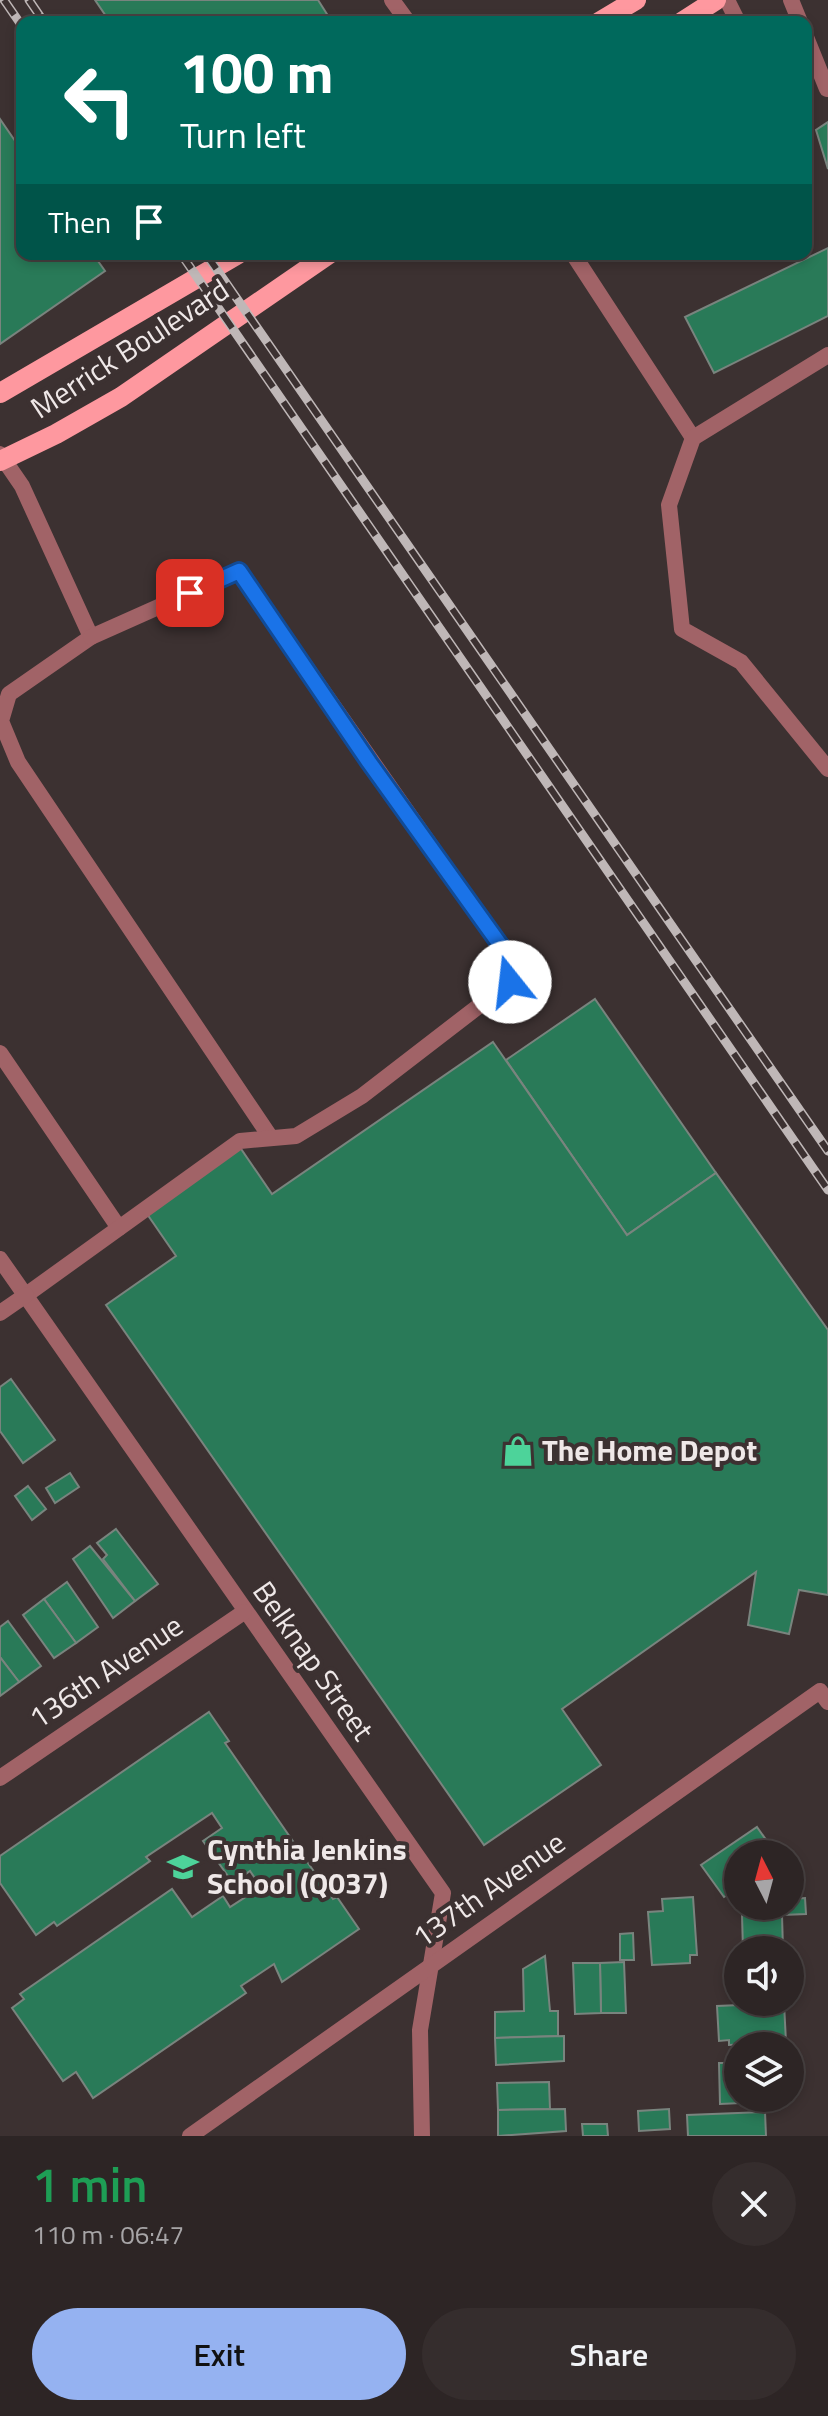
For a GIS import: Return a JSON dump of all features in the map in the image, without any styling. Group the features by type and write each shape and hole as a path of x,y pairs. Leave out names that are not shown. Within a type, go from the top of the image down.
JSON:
{"main road":[{"path":"609,16 636,0"},
{"path":"694,16 716,0"},
{"name":"Merrick Boulevard","path":"0,393 228,260"},
{"name":"Merrick Boulevard","path":"1,458 121,397 320,260"}],"street":[{"path":"812,52 827,89"},
{"path":"577,260 693,438"},
{"path":"828,355 693,438 669,505 682,629 741,662 828,769"},
{"path":"1,458 22,486 91,637"},
{"path":"0,1313 240,1141 296,1136 362,1096 510,982 501,946 369,762 239,571 91,637 4,694 1,721 18,762 271,1138"},
{"path":"0,1053 119,1228"},
{"name":"Belknap Street","path":"0,1259 443,1893 429,1966 419,2049 422,2136"},
{"name":"136th Avenue","path":"0,1778 244,1612"},
{"name":"137th Avenue","path":"190,2136 429,1966 824,1696"}],"building":[{"path":"95,0 318,0 328,16 106,16"},
{"path":"0,119 16,142 16,260 97,260 105,271 0,344"},
{"path":"828,122 828,169 816,130"},
{"path":"828,248 828,316 714,373 685,317 803,260 812,260 812,256"},
{"path":"595,999 716,1173 627,1235 506,1060"},
{"name":"The Home Depot","path":"493,1042 627,1235 716,1173 828,1330 828,1595 799,1590 789,1634 748,1625 756,1572 562,1709 601,1765 484,1845 106,1305 176,1256 145,1211 239,1146 272,1194"},
{"path":"11,1379 55,1440 23,1463 0,1431 0,1387"},
{"path":"70,1473 79,1487 55,1503 46,1488"},
{"path":"28,1486 46,1509 32,1520 15,1496"},
{"path":"116,1529 158,1584 135,1601 103,1559 107,1555 97,1543"},
{"path":"90,1546 135,1601 113,1618 73,1559"},
{"path":"67,1582 98,1627 76,1643 44,1599"},
{"path":"44,1599 76,1643 54,1658 23,1615"},
{"path":"8,1621 41,1666 19,1682 0,1657 0,1627"},
{"path":"0,1657 19,1682 0,1696"},
{"path":"209,1712 229,1741 225,1743 333,1899 337,1897 359,1929 282,1982 274,1964 241,1986 246,1993 93,2098 76,2072 63,2081 12,2008 24,1999 20,1994 172,1889 192,1917 223,1896 230,1907 261,1887 250,1871 233,1883 203,1841 222,1828 212,1813 146,1857 150,1861 57,1926 54,1922 36,1935 0,1883 0,1856"},
{"path":"757,1827 766,1840 738,1840"},
{"path":"724,1849 724,1897 701,1865"},
{"path":"693,1897 697,1955 690,1955 690,1963 652,1965 648,1912 663,1911 662,1899"},
{"path":"742,1920 782,1920 783,1936 743,1936"},
{"path":"633,1933 634,1960 620,1960 620,1934"},
{"path":"545,1956 550,2011 558,2011 558,2036 495,2038 495,2012 524,2011 523,1969"},
{"path":"624,1962 626,2013 601,2013 600,1963"},
{"path":"573,1963 600,1963 601,2013 575,2014"},
{"path":"717,2006 724,2006 724,2016 785,2016 785,2032 724,2032 724,2040 719,2041"},
{"path":"564,2036 564,2061 496,2065 495,2038"},
{"path":"719,2063 724,2063 724,2104 720,2104"},
{"path":"549,2082 550,2109 498,2110 497,2083"},
{"path":"565,2109 566,2131 498,2136 498,2110"},
{"path":"669,2109 670,2129 639,2131 638,2111"},
{"path":"765,2112 766,2136 688,2136 687,2115"},
{"path":"582,2124 607,2124 608,2136 583,2136"}],"railway":[{"path":"4,0 16,17"},
{"path":"29,0 40,16"},
{"path":"185,260 828,1190"},
{"path":"210,260 828,1151"}],"place":[{"name":"The Home Depot","path":"518,1451"},
{"name":"Cynthia Jenkins School (Q037)","path":"183,1867"}],"route":[{"path":"190,593 239,571 369,762 501,946 510,982"}]}
